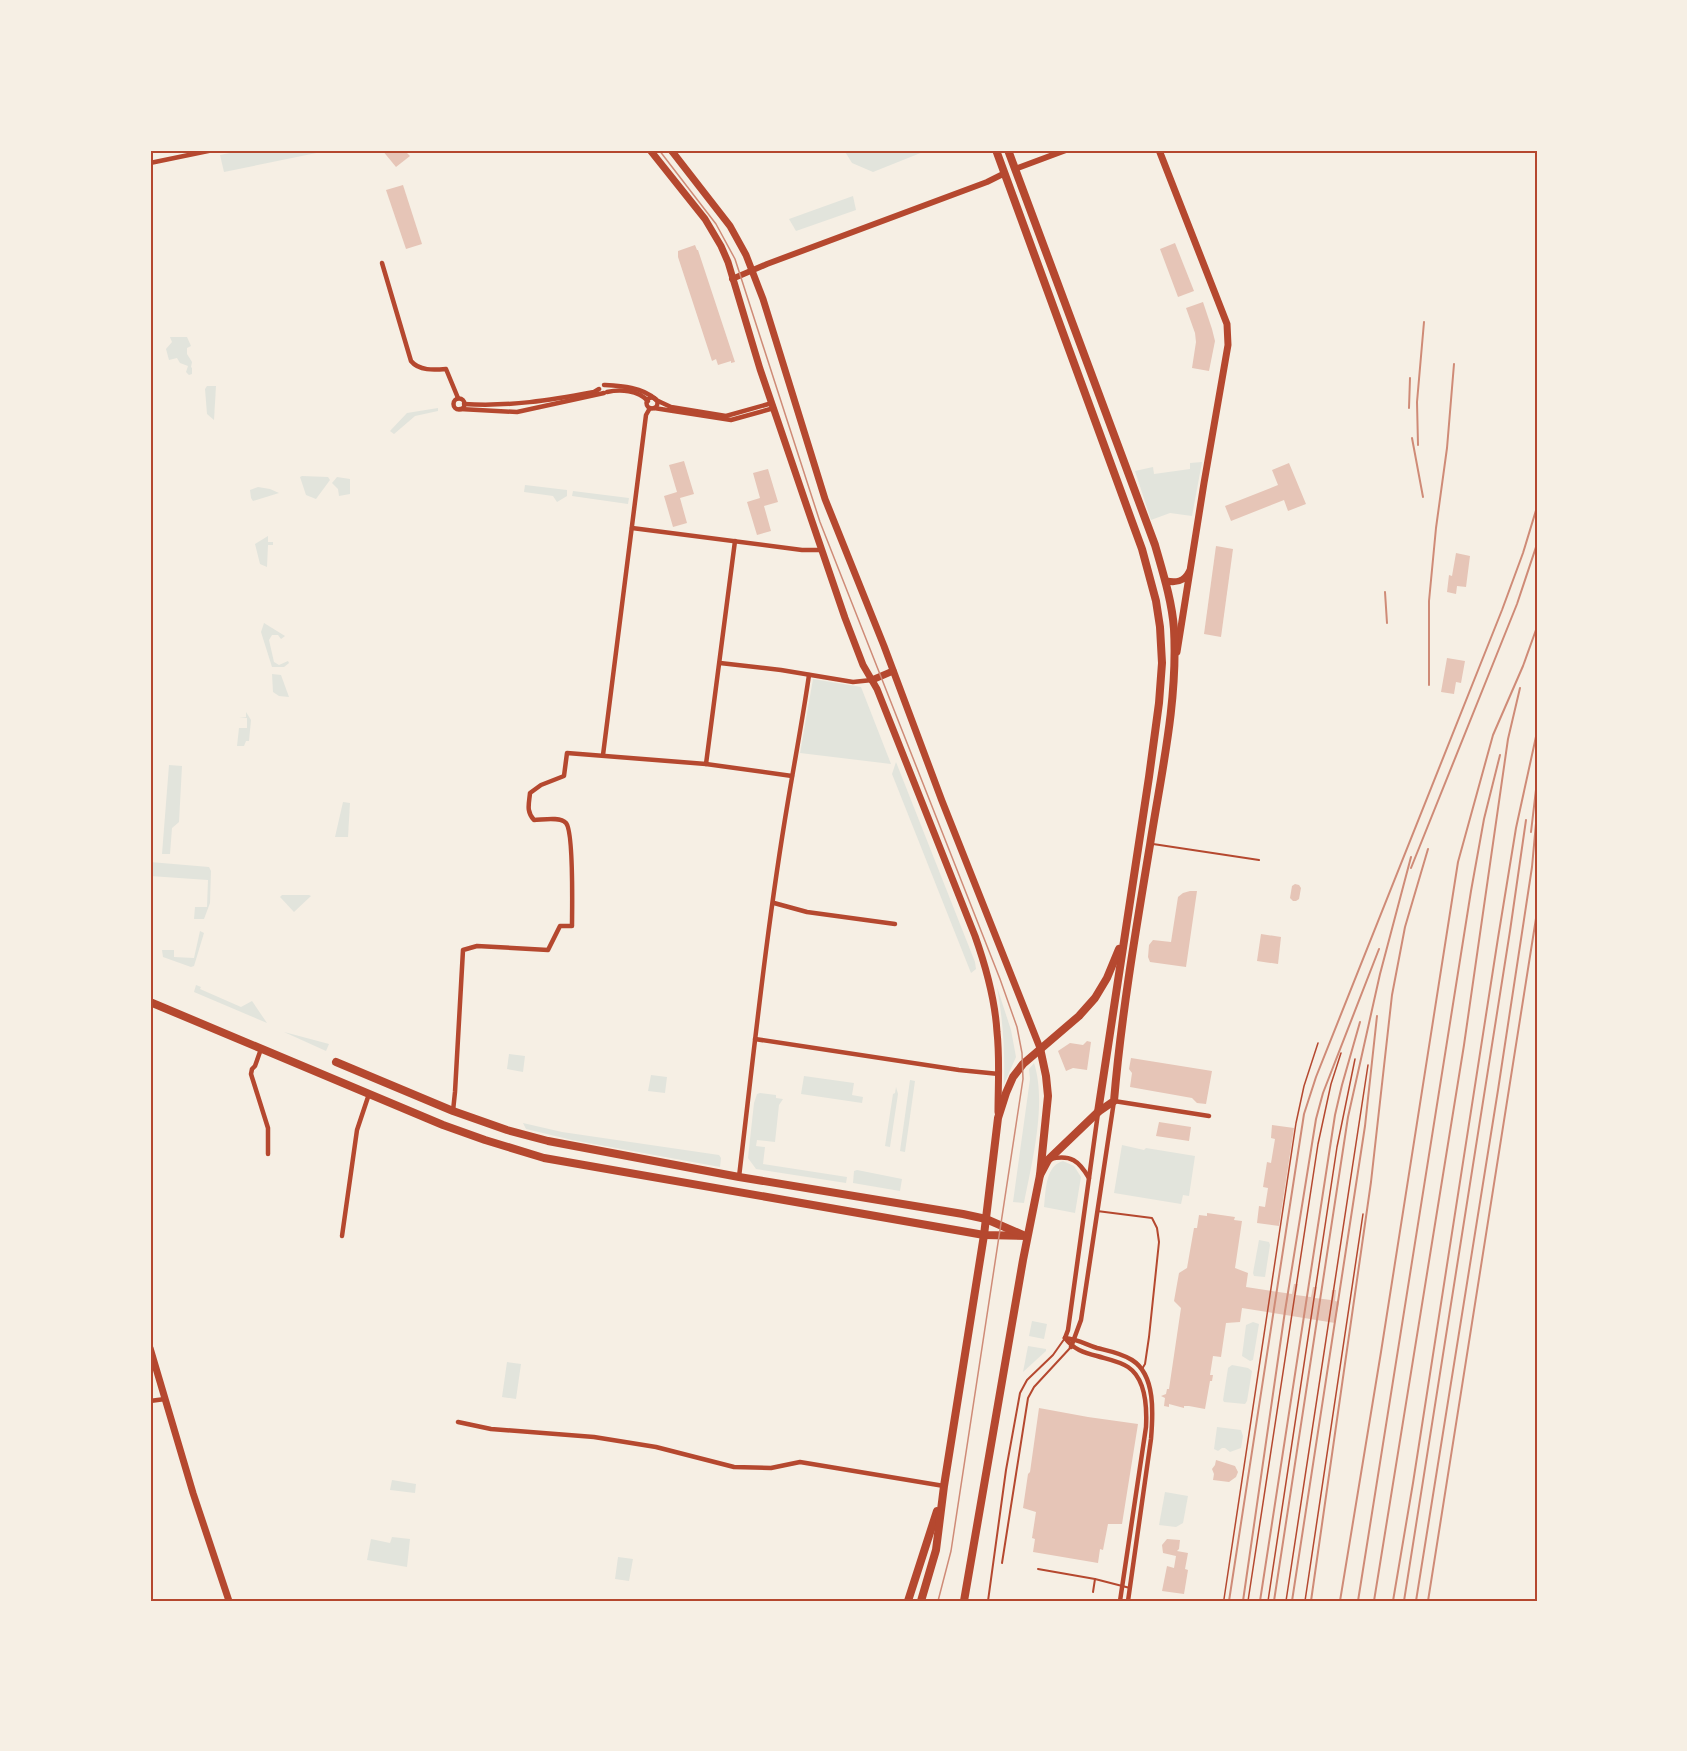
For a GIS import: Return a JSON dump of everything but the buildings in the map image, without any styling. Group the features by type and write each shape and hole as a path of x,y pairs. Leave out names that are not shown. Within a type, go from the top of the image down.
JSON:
{"main road":[{"path":"650,150 712,229 724,254 760,369 845,618 927,815 982,957 995,1012 999,1058 998,1118 984,1235 936,1550 921,1601"},
{"path":"671,150 730,226 753,271 825,499 1040,1048 1046,1076 1048,1096 1040,1175 1027,1236 964,1601"},
{"path":"996,150 1142,549 1154,590 1159,618 1162,663 1159,703 1098,1112"},
{"path":"1008,150 1155,545 1166,581 1173,628 1174,672"},
{"path":"1040,1175 1048,1160 1098,1112 1114,1101 1119,1051 1169,725 1174,672 1228,345 1227,324 1159,150"},
{"path":"1005,173 1016,169"},
{"path":"1166,581 1179,582 1186,578 1190,570"},
{"path":"872,680 893,671"},
{"path":"998,1118 1013,1077 1023,1064 1079,1016 1095,998 1107,978 1124,937"},
{"path":"150,1002 464,1133 544,1158 984,1235 1027,1236"},
{"path":"336,1062 453,1111 548,1142 986,1219 1027,1236"},
{"path":"150,1348 229,1601"},
{"path":"908,1601 944,1489"}],"street":[{"path":"150,163 213,150"},
{"path":"1016,169 1066,150"},
{"path":"732,279 987,182 1005,173"},
{"path":"382,263 411,360 415,366 422,368 447,369 458,398 462,399 464,404"},
{"path":"464,404 526,404 594,392 602,387 644,391 671,407 726,416 773,406"},
{"path":"602,387 600,392 605,393"},
{"path":"458,398 453,404 456,409 517,412 616,390 638,393 648,401 647,404 652,408 731,420 773,406"},
{"path":"648,401 650,398 656,399"},
{"path":"603,755 646,415 657,404 656,399"},
{"path":"460,409 464,404"},
{"path":"632,528 802,550 822,550"},
{"path":"706,764 735,541"},
{"path":"720,663 853,682 872,680"},
{"path":"740,1177 755,1038 792,776 809,675"},
{"path":"453,1111 464,950 477,946 548,950 560,926 572,926 568,827 565,821 560,819 534,820 529,815 528,809 530,793 564,776 567,753 706,764 792,776"},
{"path":"774,903 807,912 895,924"},
{"path":"755,1038 959,1070 999,1074"},
{"path":"261,1049 251,1074 268,1128 268,1154"},
{"path":"342,1236 357,1130 369,1094"},
{"path":"1071,1347 1081,1320 1114,1101 1209,1116"},
{"path":"1065,1338 1068,1330 1098,1112"},
{"path":"1048,1160 1060,1156 1068,1157 1076,1161 1089,1178"},
{"path":"1084,1209 1097,1211"},
{"path":"1065,1338 1075,1339 1131,1359 1141,1369 1149,1387 1152,1424 1128,1601"},
{"path":"1065,1338 1071,1347 1122,1364 1133,1371 1141,1385 1147,1417 1146,1428 1120,1601"},
{"path":"1089,1354 1086,1348 1094,1347"},
{"path":"150,1401 165,1399"},
{"path":"458,1422 491,1429 594,1437 656,1447 734,1467 771,1468 800,1462 944,1489"}],"lane":[{"path":"1150,844 1259,860"},
{"path":"1097,1211 1152,1218 1157,1228 1159,1242 1149,1337 1145,1364 1141,1369"},
{"path":"988,1601 1008,1459 1022,1387 1053,1355 1065,1338"},
{"path":"1002,1563 1028,1398 1034,1387 1071,1347"},
{"path":"1038,1569 1130,1588"},
{"path":"1093,1592 1095,1579"}],"path":[{"path":"1224,1599 1296,1124 1304,1086 1318,1043"},
{"path":"1248,1601 1318,1144 1331,1084 1341,1053"},
{"path":"1268,1601 1336,1147 1354,1059"},
{"path":"1286,1601 1368,1065"},
{"path":"1305,1601 1363,1214"}],"shaded area":[{"path":"244,150 331,150 224,172 220,155"},
{"path":"844,150 928,150 873,172 852,163"},
{"path":"853,196 856,210 796,231 789,219"},
{"path":"170,337 187,337 191,346 187,348 187,354 192,362 192,374 189,375 186,372 188,366 180,363 177,358 169,360 166,349 172,342"},
{"path":"207,386 216,386 214,420 207,414 205,389"},
{"path":"438,408 438,411 415,416 394,434 390,431 407,413"},
{"path":"1202,462 1192,516 1170,513 1151,520 1135,471 1153,467 1154,474 1190,469 1190,463"},
{"path":"300,477 328,477 330,480 316,499 306,495"},
{"path":"337,477 350,479 350,494 339,496 338,489 332,483"},
{"path":"525,485 567,490 567,496 557,502 553,496 524,492"},
{"path":"258,487 279,493 253,501 250,490"},
{"path":"573,491 629,498 628,504 572,496"},
{"path":"268,536 268,542 273,542 273,545 268,545 267,567 260,564 255,544"},
{"path":"264,623 285,636 281,639 278,635 272,635 269,640 274,662 279,665 288,661 289,663 284,667 272,667 261,632"},
{"path":"272,674 281,675 289,697 279,696 273,692"},
{"path":"813,679 861,687 891,764 800,753"},
{"path":"246,712 251,720 249,741 246,741 244,746 237,746 239,728 247,728 247,718 239,717 246,717"},
{"path":"896,762 975,962 976,969 971,973 892,774"},
{"path":"169,765 182,766 179,822 172,828 170,854 162,854"},
{"path":"343,802 350,803 348,837 335,837"},
{"path":"150,862 209,867 211,871 210,903 204,919 194,919 195,907 207,907 208,880 150,876"},
{"path":"282,895 311,896 294,912 280,897"},
{"path":"200,931 204,933 194,966 163,957 162,950 174,950 174,957 194,958"},
{"path":"196,985 201,987 200,989 241,1007 252,1001 267,1023 194,992"},
{"path":"997,987 1011,1030 1016,1057 1004,1084 1003,1036"},
{"path":"284,1032 329,1044 326,1051"},
{"path":"509,1054 525,1056 523,1072 507,1069"},
{"path":"1034,1063 1039,1096 1037,1133 1024,1203 1013,1202 1030,1079 1029,1069"},
{"path":"651,1075 667,1077 665,1093 648,1091"},
{"path":"804,1076 854,1083 852,1095 863,1097 862,1103 801,1094"},
{"path":"910,1080 915,1081 905,1152 900,1151"},
{"path":"896,1087 898,1094 890,1147 885,1146"},
{"path":"757,1094 776,1095 776,1098 783,1099 779,1105 775,1142 757,1140 756,1146 765,1147 763,1164 847,1177 846,1183 756,1169 748,1158 754,1103"},
{"path":"523,1123 562,1132 719,1155 720,1167 572,1140 526,1129"},
{"path":"1122,1145 1195,1156 1189,1196 1183,1195 1181,1204 1114,1193"},
{"path":"1063,1161 1074,1166 1081,1177 1075,1213 1044,1207 1050,1174 1057,1164"},
{"path":"854,1171 902,1179 900,1191 853,1183"},
{"path":"1259,1240 1269,1242 1270,1245 1265,1277 1254,1276 1253,1273"},
{"path":"1032,1321 1047,1324 1044,1339 1029,1336"},
{"path":"1253,1322 1259,1324 1253,1360 1250,1361 1242,1356 1246,1325"},
{"path":"1028,1346 1046,1349 1046,1351 1023,1372"},
{"path":"507,1362 521,1364 516,1399 502,1397"},
{"path":"1232,1365 1252,1371 1245,1404 1223,1400 1228,1368"},
{"path":"1217,1427 1241,1430 1243,1436 1241,1448 1230,1452 1225,1448 1218,1451 1214,1449"},
{"path":"392,1480 416,1484 415,1493 390,1490"},
{"path":"1165,1492 1188,1496 1183,1523 1176,1527 1159,1525"},
{"path":"392,1537 410,1539 407,1567 367,1560 371,1539 390,1543"},
{"path":"618,1557 633,1559 629,1581 615,1579"}],"tram line":[{"path":"659,150 716,224 735,259 820,522 1000,979 1017,1027 1022,1053 1023,1079 951,1551 938,1601"}],"railway":[{"path":"1418,445 1417,402 1424,322"},
{"path":"1429,685 1429,601 1447,448 1454,364"},
{"path":"1409,408 1410,378"},
{"path":"1412,438 1423,497"},
{"path":"1229,1601 1304,1114 1316,1077 1502,610 1537,507"},
{"path":"1411,868 1517,604 1537,544"},
{"path":"1385,592 1387,623"},
{"path":"1340,1601 1458,862 1493,735 1537,627"},
{"path":"1374,1601 1464,1045 1508,739 1520,688"},
{"path":"1393,1601 1516,828 1537,732"},
{"path":"1358,1601 1471,891 1484,819 1500,755"},
{"path":"1531,832 1537,781"},
{"path":"1404,1601 1526,820"},
{"path":"1416,1601 1498,1090 1532,867 1536,823"},
{"path":"1311,1601 1371,1182 1392,995 1405,927 1428,849"},
{"path":"1274,1601 1348,1117 1380,974 1411,857"},
{"path":"1428,1601 1537,912"},
{"path":"1243,1601 1285,1311 1316,1119 1323,1093 1379,949"},
{"path":"1292,1601 1365,1126 1377,1016"},
{"path":"1260,1601 1335,1115 1360,1022"}]}
